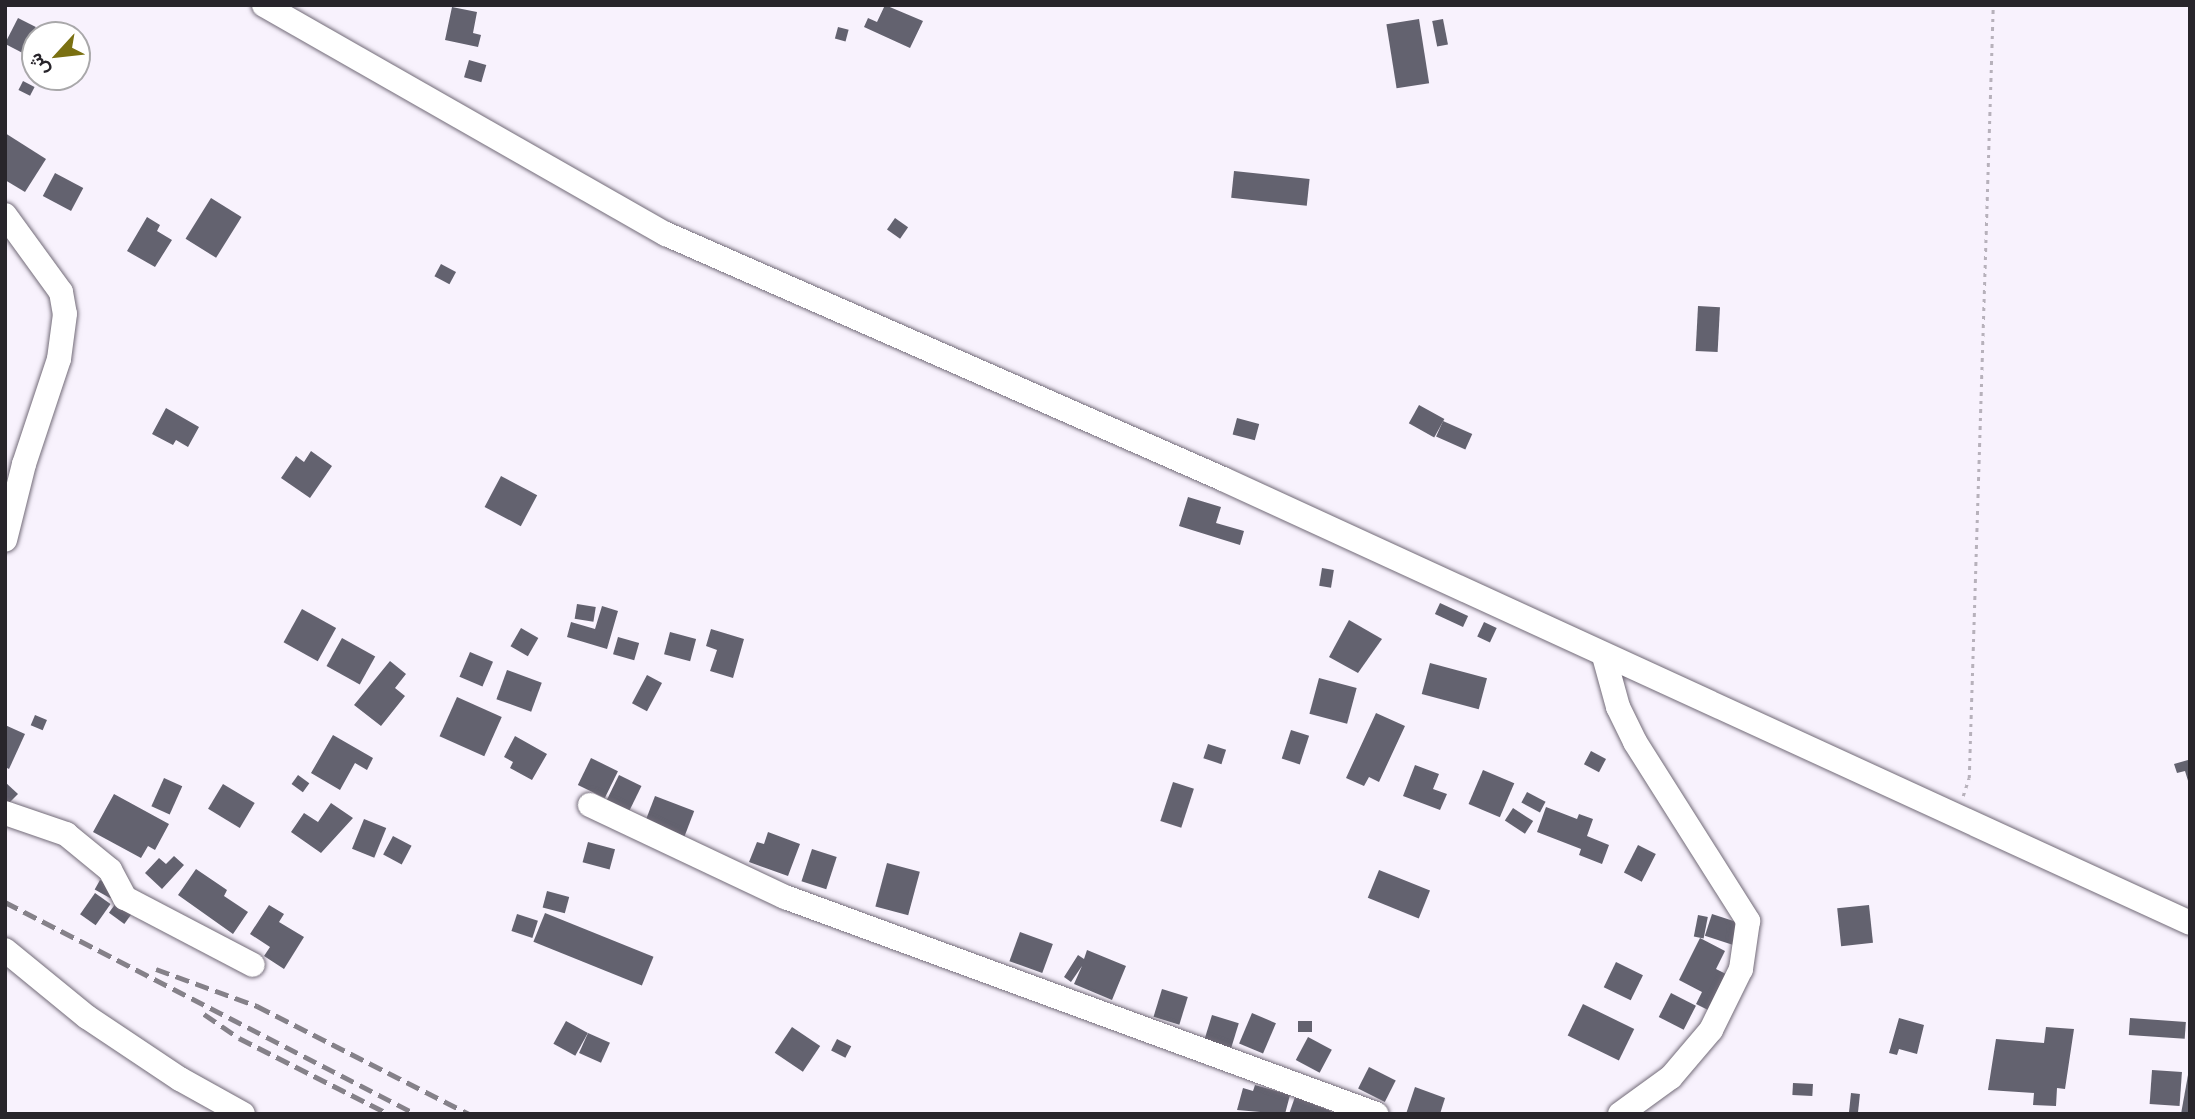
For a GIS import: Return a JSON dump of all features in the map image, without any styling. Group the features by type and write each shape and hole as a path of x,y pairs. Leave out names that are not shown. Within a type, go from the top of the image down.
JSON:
{"street":[{"path":"264,5 666,234 1223,479 2190,923"},
{"path":"5,215 61,292 65,314 59,359 24,464 5,540"},
{"path":"1604,656 1618,706 1634,742 1748,921 1741,969 1711,1030 1671,1077 1620,1114"},
{"path":"590,805 785,897 1376,1114"},
{"path":"5,813 66,834 110,870 125,898 253,965"},
{"path":"5,950 87,1017 180,1079 243,1114"}],"path":[{"path":"1958,816 1969,778 1993,5"}],"building":[{"path":"885,5 923,21 910,48 864,27 868,18 877,22"},
{"path":"452,7 477,12 473,33 481,35 478,47 445,40"},
{"path":"18,18 24,21 21,21 21,52 5,44"},
{"path":"1419,19 1429,83 1397,88 1386,24"},
{"path":"1443,19 1448,45 1437,47 1432,21"},
{"path":"838,27 849,30 846,41 835,39"},
{"path":"469,60 486,65 481,82 464,77"},
{"path":"21,85 21,91 32,91 30,96 18,90"},
{"path":"5,133 46,159 25,192 5,180"},
{"path":"1234,171 1310,179 1307,206 1231,198"},
{"path":"55,173 83,188 71,211 43,196"},
{"path":"211,198 242,217 216,258 186,239"},
{"path":"147,217 160,225 157,231 172,240 155,267 127,251"},
{"path":"895,218 908,227 900,239 887,229"},
{"path":"441,264 456,272 449,284 434,276"},
{"path":"1698,306 1720,307 1718,352 1696,351"},
{"path":"1419,405 1444,419 1434,437 1409,423"},
{"path":"166,408 199,427 188,447 176,440 173,445 152,434"},
{"path":"1237,418 1259,424 1255,440 1233,434"},
{"path":"1443,421 1472,434 1465,450 1436,437"},
{"path":"311,451 332,466 310,498 281,478 296,456 304,462"},
{"path":"501,476 537,495 521,526 485,507"},
{"path":"1188,497 1221,507 1216,523 1244,531 1240,545 1179,526"},
{"path":"1322,568 1334,570 1331,588 1319,586"},
{"path":"1440,603 1468,616 1463,627 1435,614"},
{"path":"577,604 596,607 593,622 575,619"},
{"path":"602,606 618,611 607,649 567,637 571,622 595,629"},
{"path":"302,609 336,628 318,661 284,642"},
{"path":"1349,620 1382,639 1358,673 1329,657"},
{"path":"1484,622 1497,628 1490,642 1477,637"},
{"path":"521,628 538,638 528,656 510,646"},
{"path":"711,629 744,639 733,678 710,671 717,650 706,646"},
{"path":"670,632 696,639 690,661 664,654"},
{"path":"618,637 639,643 634,660 613,654"},
{"path":"342,638 375,656 360,684 326,666"},
{"path":"470,652 493,662 482,687 459,677"},
{"path":"390,661 406,674 395,688 405,696 381,726 354,705"},
{"path":"1430,663 1487,678 1479,709 1422,694"},
{"path":"507,670 542,683 531,712 496,699"},
{"path":"647,675 662,683 647,711 632,703"},
{"path":"1319,678 1357,688 1347,724 1309,714"},
{"path":"457,697 502,717 484,756 440,736"},
{"path":"1376,713 1405,726 1379,782 1369,777 1364,786 1346,778"},
{"path":"35,715 47,720 43,730 31,725"},
{"path":"5,725 25,734 9,769 5,767"},
{"path":"1291,730 1309,736 1300,764 1282,759"},
{"path":"333,735 373,758 367,770 355,763 340,790 311,773"},
{"path":"515,736 547,754 532,780 510,768 513,762 504,757"},
{"path":"1208,744 1226,750 1221,764 1203,758"},
{"path":"1591,751 1606,759 1599,772 1584,764"},
{"path":"591,758 618,771 605,798 578,785"},
{"path":"2188,760 2189,784 2185,771 2177,773 2174,764"},
{"path":"1415,765 1439,774 1433,789 1447,794 1440,810 1403,796"},
{"path":"1483,770 1514,783 1500,817 1469,804"},
{"path":"298,775 309,783 303,792 292,784"},
{"path":"619,775 641,786 629,812 606,801"},
{"path":"164,778 182,786 170,814 151,806"},
{"path":"5,782 18,794 5,807"},
{"path":"1173,782 1194,789 1181,828 1160,821"},
{"path":"223,784 255,803 240,828 208,809"},
{"path":"1527,792 1546,802 1540,812 1521,803"},
{"path":"114,794 169,824 155,850 148,846 141,858 93,832"},
{"path":"655,796 694,811 685,836 645,821"},
{"path":"331,803 353,818 321,853 291,832 304,813 318,822"},
{"path":"1546,807 1577,819 1579,814 1593,819 1587,836 1609,845 1602,864 1579,855 1581,849 1537,832"},
{"path":"1513,808 1533,821 1525,834 1505,821"},
{"path":"364,819 386,828 374,858 352,849"},
{"path":"768,832 800,844 788,876 749,862 757,842 764,844"},
{"path":"393,836 412,846 402,864 383,855"},
{"path":"588,842 615,849 610,870 583,862"},
{"path":"1638,845 1656,854 1642,882 1624,873"},
{"path":"812,849 837,857 826,889 801,881"},
{"path":"174,856 184,865 162,889 145,873 159,858 166,864"},
{"path":"887,863 920,872 908,915 875,906"},
{"path":"196,869 227,890 224,896 248,912 233,934 178,895"},
{"path":"1379,870 1430,891 1419,918 1368,898"},
{"path":"100,880 116,889 110,898 95,890"},
{"path":"547,891 569,897 565,913 543,907"},
{"path":"95,893 111,904 96,925 80,914"},
{"path":"116,903 131,914 124,924 109,913"},
{"path":"269,905 284,914 279,922 304,937 284,969 264,956 270,947 250,934"},
{"path":"1869,905 1873,943 1841,946 1837,908"},
{"path":"545,913 653,957 642,986 533,942"},
{"path":"517,914 538,921 532,938 511,931"},
{"path":"1712,914 1743,924 1736,946 1705,936"},
{"path":"1698,915 1708,917 1704,939 1694,937"},
{"path":"1020,932 1053,944 1042,973 1009,961"},
{"path":"1700,938 1725,951 1716,969 1730,976 1712,1012 1696,1004 1702,992 1679,980"},
{"path":"1087,950 1126,966 1112,1000 1074,984 1082,966 1071,982 1064,977 1078,955 1084,959"},
{"path":"1616,962 1643,975 1631,1000 1604,987"},
{"path":"1162,989 1188,997 1179,1025 1154,1017"},
{"path":"1671,993 1696,1006 1684,1030 1659,1017"},
{"path":"1583,1004 1634,1029 1619,1060 1568,1035"},
{"path":"1252,1013 1276,1023 1263,1054 1239,1043"},
{"path":"1212,1015 1239,1023 1231,1048 1204,1040"},
{"path":"1899,1018 1924,1025 1917,1054 1899,1049 1897,1055 1889,1053"},
{"path":"2130,1018 2186,1022 2185,1039 2129,1035"},
{"path":"566,1021 588,1033 575,1056 553,1044"},
{"path":"1298,1021 1312,1021 1312,1032 1298,1032"},
{"path":"792,1027 820,1046 803,1072 775,1053"},
{"path":"2046,1027 2074,1029 2065,1089 2057,1088 2056,1106 2033,1105 2034,1093 1988,1090 1996,1039 2044,1043"},
{"path":"588,1033 610,1043 601,1063 579,1053"},
{"path":"1308,1037 1332,1050 1320,1073 1296,1060"},
{"path":"837,1039 851,1046 845,1058 831,1051"},
{"path":"1369,1067 1396,1081 1385,1102 1358,1088"},
{"path":"2152,1070 2182,1072 2180,1106 2150,1104"},
{"path":"2188,1075 2190,1114 2181,1114"},
{"path":"1793,1083 1813,1084 1812,1096 1792,1095"},
{"path":"1255,1085 1290,1095 1285,1114 1237,1110 1243,1088 1253,1091"},
{"path":"1415,1087 1445,1098 1440,1114 1406,1114"},
{"path":"1851,1093 1860,1094 1858,1114 1849,1114"},
{"path":"1295,1097 1331,1111 1329,1114 1289,1114"}],"railway":[{"path":"5,902 416,1114"},
{"path":"156,969 257,1006 469,1114"},
{"path":"204,1014 239,1038 389,1114"}]}
